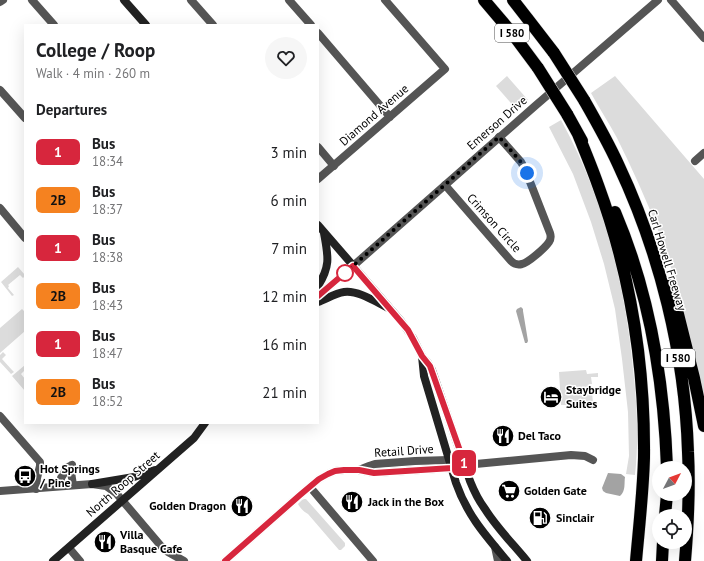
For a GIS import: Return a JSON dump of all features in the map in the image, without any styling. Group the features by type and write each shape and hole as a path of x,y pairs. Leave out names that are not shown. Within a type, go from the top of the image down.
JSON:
{"highway":[{"name":"I 580","path":"484,0 512,33 538,68 567,114 602,183 617,217 632,259 644,301 654,345 663,404 667,461"},
{"name":"Carl Howell Freeway","path":"513,0 554,54 584,100 603,134 618,164 651,247 676,341 684,394 688,452 688,517 684,561"},
{"path":"578,134 598,185 614,235 627,284 637,344 643,409 644,458 636,561"},
{"path":"618,164 654,237 664,265 681,325 704,426"},
{"path":"662,561 663,549"}],"main road":[{"path":"124,0 145,24"},
{"path":"319,226 408,330 433,374 473,487 485,510 527,561"},
{"path":"319,284 328,264 328,252 324,232"},
{"path":"319,295 353,266"},
{"path":"319,302 343,292 351,292 364,296 392,310"},
{"path":"422,356 424,376 457,486 467,509 476,524 507,561"},
{"name":"North Roop Street","path":"53,561 194,438 204,424"},
{"path":"92,484 134,477 159,468"}],"street":[{"path":"0,2 4,0"},
{"path":"32,0 53,24"},
{"path":"191,0 212,24"},
{"path":"289,0 310,24"},
{"name":"Diamond Avenue","path":"319,178 445,69 385,0"},
{"name":"Emerson Drive","path":"353,266 499,137 658,0"},
{"path":"671,0 704,38"},
{"path":"319,34 390,117"},
{"path":"0,90 24,117"},
{"name":"Crimson Circle","path":"445,185 513,263 520,265 525,263 547,245 550,239 550,233 527,173 521,162 499,137"},
{"path":"319,148 334,166"},
{"path":"695,161 704,153"},
{"path":"0,209 24,237"},
{"path":"0,416 40,462 36,488"},
{"path":"465,465 571,455 585,456 593,460"},
{"name":"Retail Drive","path":"225,561 319,479 335,471 359,470 374,473 450,464 465,465"},
{"path":"61,486 60,478 68,467 72,466 71,472 73,485"},
{"path":"0,491 92,484 106,486 116,493 161,546 168,552 184,561"},
{"path":"310,487 373,561"},
{"path":"495,547 498,561"},
{"path":"69,548 80,561"}],"shaded area":[{"path":"507,76 528,100 517,110 496,86"},
{"path":"615,76 704,179 704,400 678,293 658,230 623,149 591,93"},
{"path":"561,120 589,179 610,241 618,272 629,337 636,395 637,435 635,475 626,474 629,456 628,412 615,309 604,264 591,222 573,174 549,127"},
{"path":"18,267 24,274 23,278 20,275 8,285 8,288 14,295 12,296 1,282"},
{"path":"521,307 523,309 528,341 527,343 525,343 516,311"},
{"path":"22,309 24,311 24,332 0,353 0,328"},
{"path":"3,352 6,355 2,359 14,372 11,374 0,362 0,355"},
{"path":"24,366 24,371 21,374 24,378 24,390 12,376"},
{"path":"586,370 587,374 598,373 598,377 591,377 592,384 589,384 590,392 592,392 593,403 568,403 568,405 561,405 559,372"},
{"path":"608,473 621,474 625,477 624,489 620,496 603,491 602,488"},
{"path":"306,499 345,543 345,546 341,550 339,550 308,514 300,507 298,504"}],"bus line":[{"name":"1","path":"225,561 319,479 335,471 359,470 374,473 452,468 465,465 430,366 422,356 408,330 382,298 353,266 319,295"}],"place":[{"name":"Staybridge Suites","path":"551,397"},
{"name":"Del Taco","path":"503,436"},
{"name":"Hot Springs / Pine","path":"25,476"},
{"name":"Golden Gate","path":"509,491"},
{"name":"Jack in the Box","path":"352,502"},
{"name":"Golden Dragon","path":"242,506"},
{"name":"Sinclair","path":"540,518"},
{"name":"Villa Basque Cafe","path":"105,542"}],"route":[{"path":"345,273 499,137 521,162 527,173"}]}
